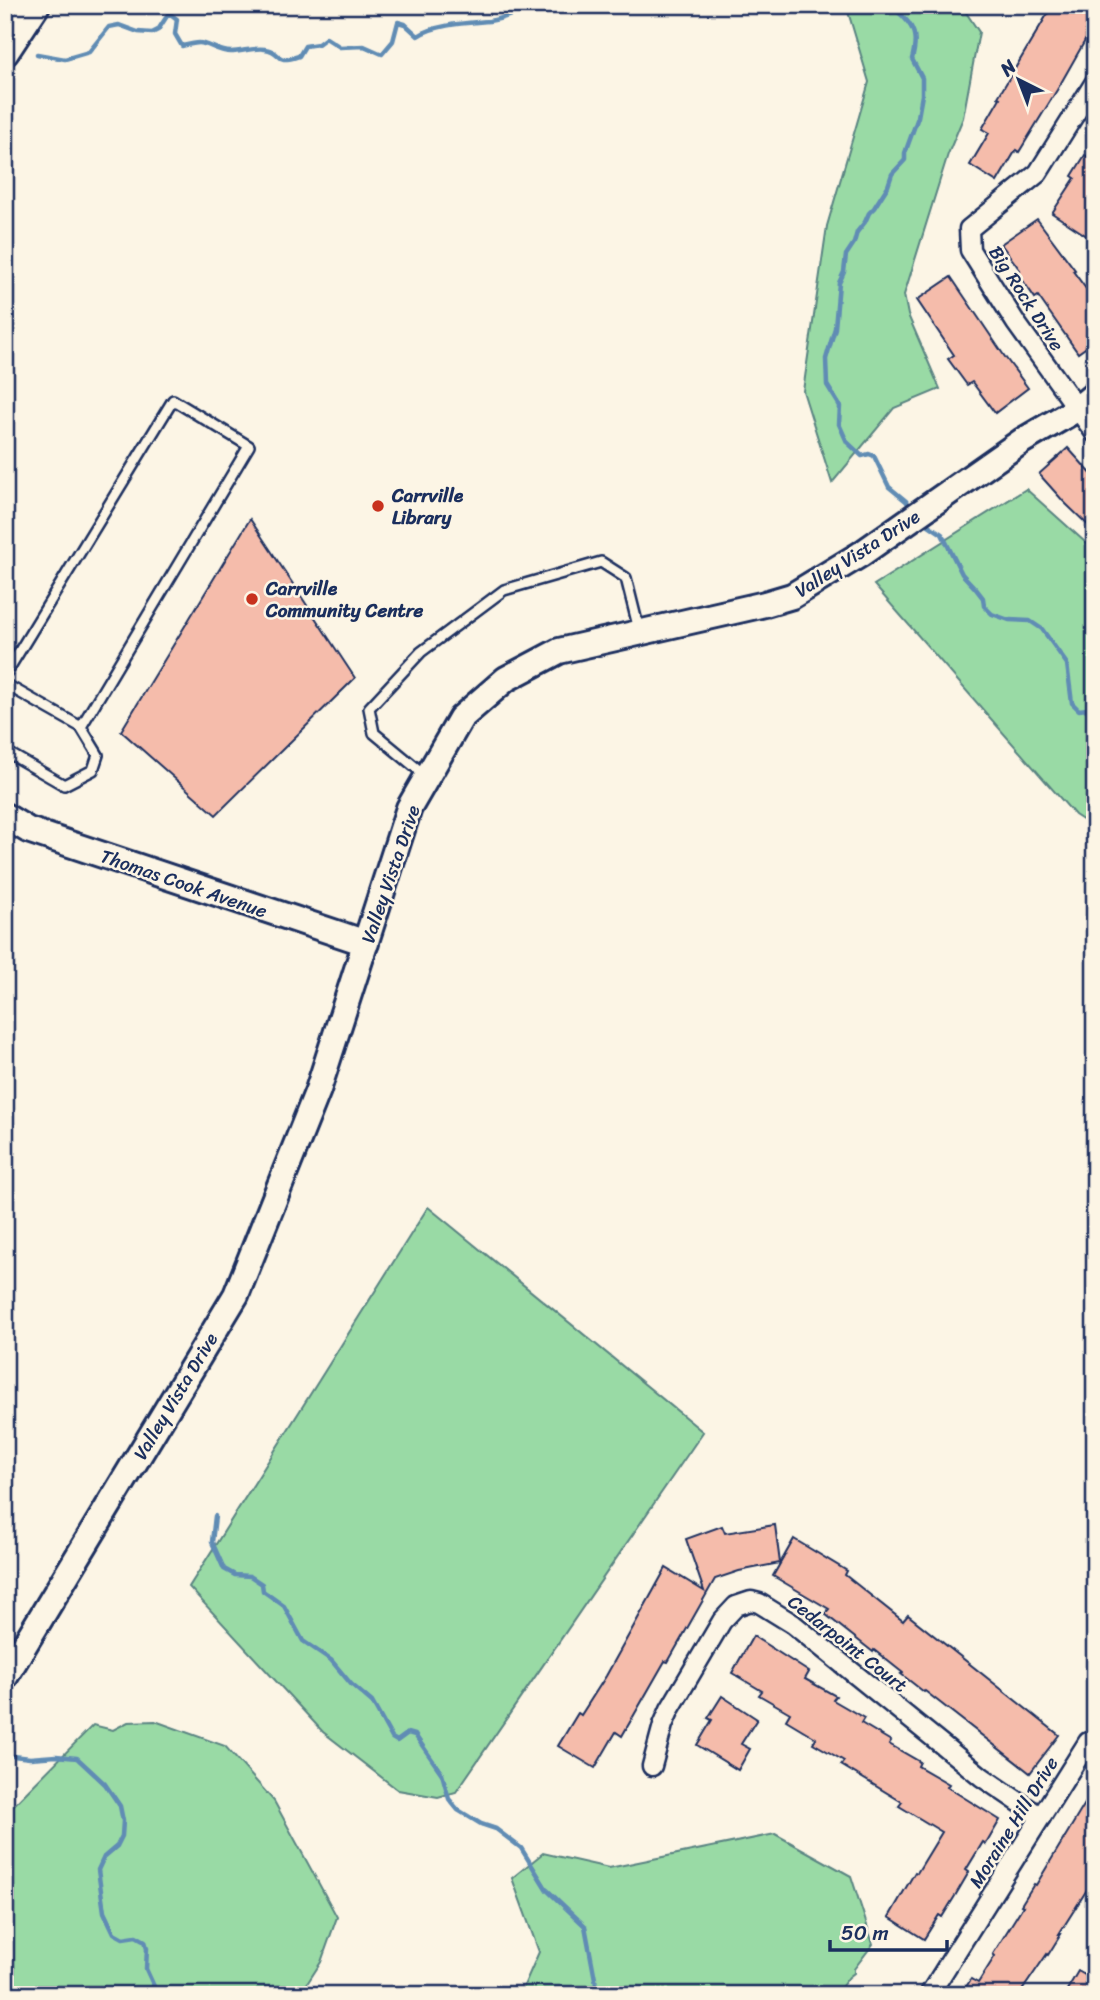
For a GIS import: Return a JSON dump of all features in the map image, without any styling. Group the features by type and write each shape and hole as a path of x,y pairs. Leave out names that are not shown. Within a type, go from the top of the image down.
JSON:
{"main road":[{"path":"5,52 36,5"}],"street":[{"name":"Big Rock Drive","path":"1086,402 1016,323 970,250 969,229 1038,173 1095,82"},
{"path":"1086,402 1095,433"},
{"name":"Valley Vista Drive","path":"5,1677 236,1295 318,1090 409,808 461,718 506,679 559,652 792,596 861,554 1021,441 1086,402"},
{"name":"Thomas Cook Avenue","path":"5,816 28,830 366,943"},
{"name":"Cedarpoint Court","path":"652,1766 670,1709 722,1620 736,1606 751,1601 760,1603 793,1624 982,1777 1041,1817"},
{"name":"Moraine Hill Drive","path":"929,1995 1088,1742"}],"lane":[{"path":"5,675 173,400 248,446 81,727"},
{"path":"427,777 374,733 369,708 421,652 504,590 601,562 626,578 640,632"},
{"path":"5,684 81,727 98,755 93,770 64,785 5,751"}],"green space":[{"path":"846,5 961,5 979,32 963,118 948,154 904,295 908,315 940,389 894,408 832,483 803,391 827,226 869,82"},
{"path":"1026,489 1095,551 1095,828 1075,815 874,585"},
{"path":"428,1207 703,1432 456,1792 438,1797 398,1790 323,1732 189,1587"},
{"path":"155,1721 225,1746 274,1801 337,1917 321,1962 303,1990 305,1995 5,1995 5,1814 93,1725 113,1730 128,1722"},
{"path":"775,1834 851,1876 873,1944 835,1995 518,1995 539,1952 512,1878 543,1853 609,1868"}],"building":[{"path":"1057,5 1095,5 1095,23 1019,152 1016,150 997,182 970,165 989,133 982,129 1051,8 1054,10"},
{"path":"1085,155 1095,161 1095,230 1090,238 1052,213 1075,178 1072,176"},
{"path":"1037,219 1095,301 1095,341 1078,353 1038,296 1035,298 1017,272 1020,270 1001,244"},
{"path":"951,277 1028,388 995,413 972,382 967,385 948,359 954,355 917,300"},
{"path":"1068,448 1095,478 1095,532 1039,474"},
{"name":"Carrville Community Centre","path":"250,519 355,678 216,815 121,731"},
{"path":"775,1525 780,1563 715,1579 622,1736 616,1732 595,1768 558,1746 578,1713 581,1715 606,1676 666,1568 704,1591 686,1539 722,1526 725,1533"},
{"path":"794,1539 847,1571 845,1575 903,1621 908,1615 1059,1735 1030,1773 825,1614 829,1609 773,1576"},
{"path":"753,1636 809,1672 805,1679 836,1696 833,1700 864,1718 861,1723 920,1762 918,1766 1000,1820 966,1870 969,1872 942,1917 939,1915 924,1939 889,1917 942,1832 899,1806 902,1802 841,1765 844,1761 813,1743 816,1738 786,1720 790,1713 759,1695 762,1691 732,1673"},
{"path":"722,1696 757,1719 741,1744 750,1749 738,1770 697,1745 712,1720 708,1718"},
{"path":"1095,1787 1095,1877 1048,1955 1019,1995 961,1995 971,1979 978,1983 1023,1906 1021,1905"},
{"path":"1078,1971 1095,1981 1095,1995 1064,1995"}],"waterway":[{"path":"37,54 65,59 89,52 109,27 119,25 138,32 152,33 158,30 169,13 177,19 175,34 182,46 202,43 231,52 265,49 285,59 299,56 305,46 318,44 326,38 340,47 364,46 382,54 393,41 398,22 405,24 418,36 462,23 500,19 532,5"},
{"path":"864,5 865,9 897,11 908,22 914,32 912,59 922,78 922,95 905,160 892,174 888,186 857,232 846,255 844,272 839,283 835,328 826,359 827,385 840,406 839,424 847,442 862,456 874,456 889,487 911,508"},
{"path":"924,522 942,534 962,574 983,598 984,606 992,614 1009,620 1030,621 1042,629 1067,664 1072,703 1079,710 1095,708"},
{"path":"215,1516 212,1542 224,1569 235,1575 250,1576 262,1584 263,1591 284,1606 303,1641 331,1660 351,1684 372,1702 392,1738 397,1741 408,1733 415,1735 442,1774 449,1799 458,1810 481,1824 496,1829 521,1848 547,1890 585,1926 598,1995"},
{"path":"5,1755 77,1758 105,1784 120,1806 122,1836 117,1846 104,1857 98,1870 104,1912 114,1933 123,1938 136,1936 145,1941 146,1969 156,1995"}],"place":[{"name":"Carrville Library","path":"378,506"},
{"name":"Carrville Community Centre","path":"252,599"}]}
